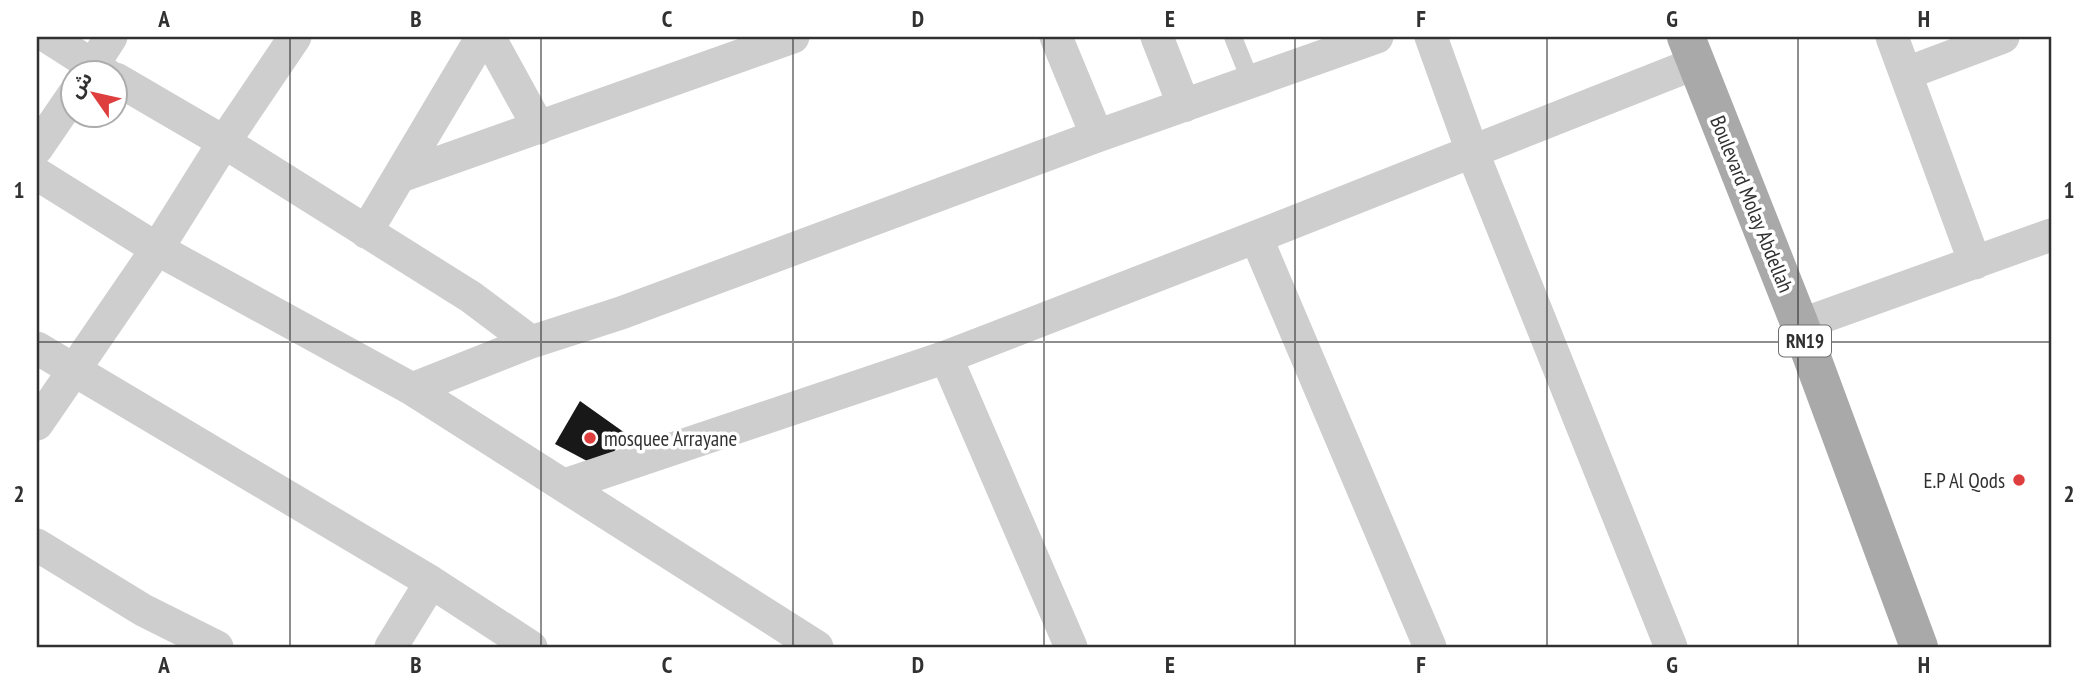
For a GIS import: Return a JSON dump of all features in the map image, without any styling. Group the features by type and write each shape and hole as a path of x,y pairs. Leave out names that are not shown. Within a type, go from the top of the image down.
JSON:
{"main road":[{"name":"Boulevard Molay Abdellah","path":"1691,50 1800,325 1919,647"}],"street":[{"path":"48,37 81,60"},
{"path":"104,60 111,37"},
{"path":"37,424 295,37"},
{"path":"366,232 482,37"},
{"path":"489,37 539,128"},
{"path":"401,176 793,37"},
{"path":"1056,37 1097,136"},
{"path":"1157,37 1184,106"},
{"path":"412,389 531,342 634,309 1097,136 1251,82 1326,45 1377,37"},
{"path":"1431,37 1472,150 1671,647"},
{"path":"1892,37 1975,263"},
{"path":"1907,73 2003,37"},
{"path":"565,485 946,357 1472,150 1691,50"},
{"path":"130,90 224,142 471,297 531,342"},
{"path":"37,148 60,114"},
{"path":"37,174 156,249 412,389 817,647"},
{"path":"1800,325 2051,235"},
{"path":"1256,237 1430,647"},
{"path":"37,348 430,582 531,647"},
{"path":"946,357 1071,647"},
{"path":"37,545 143,610 217,647"},
{"path":"391,647 430,582"}],"lane":[{"path":"1233,37 1251,82"}],"building":[{"name":"mosquee Arrayane","path":"580,401 625,433 604,470 555,444"}],"place":[{"name":"mosquee Arrayane","path":"590,438"},
{"name":"E.P Al Qods","path":"2019,480"}]}
